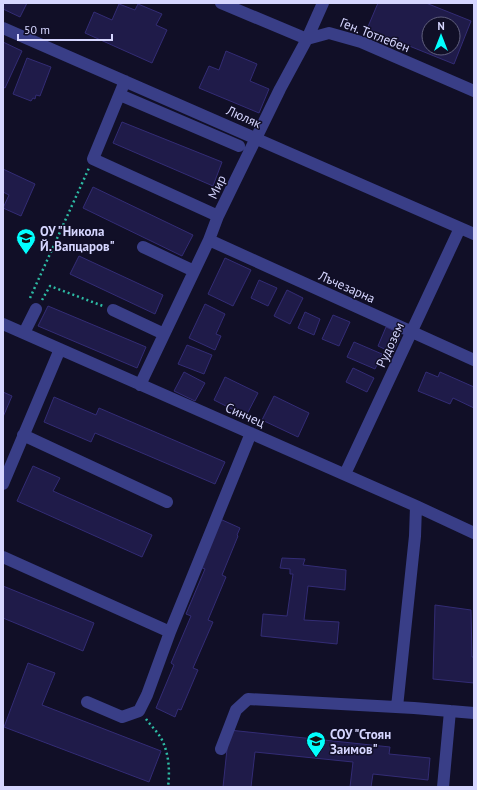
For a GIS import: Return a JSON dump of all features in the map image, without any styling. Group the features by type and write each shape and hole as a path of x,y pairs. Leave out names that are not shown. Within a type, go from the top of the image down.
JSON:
{"street":[{"path":"221,3 307,39"},
{"name":"Мир","path":"140,385 209,240 218,216 280,89 307,39 323,3"},
{"name":"Люляк","path":"3,28 474,234"},
{"name":"Ген. Тотлебен","path":"307,39 329,33 342,36 361,42 474,91"},
{"path":"125,81 93,159 218,216"},
{"path":"120,95 239,146"},
{"name":"Рудозем","path":"345,474 460,228"},
{"name":"Лъчезарна","path":"209,240 474,360"},
{"path":"143,247 194,271"},
{"path":"24,334 32,305"},
{"path":"113,310 164,334"},
{"name":"Синчец","path":"3,324 345,474 474,533"},
{"path":"3,484 60,349"},
{"path":"87,702 122,717 139,711 147,695 170,632 251,433"},
{"path":"23,435 167,502"},
{"path":"397,707 415,536 416,506"},
{"path":"3,557 170,632"},
{"path":"221,749 236,710 248,699 450,710 474,713"},
{"path":"443,787 450,710"}],"path":[{"path":"32,305 93,159"},
{"path":"32,305 50,286 113,310"},
{"path":"139,711 162,739 167,755 169,776 168,787"}],"building":[{"path":"3,3 27,3 20,17 3,9"},
{"path":"378,3 426,3 458,16 421,16 421,51 367,29"},
{"path":"119,4 135,10 138,4 162,14 156,25 167,30 152,63 85,33 94,12 112,20"},
{"path":"461,17 471,21 461,46"},
{"path":"3,42 22,51 5,88 3,87"},
{"path":"226,51 257,64 250,81 269,89 259,113 199,88 209,66 219,70"},
{"path":"434,56 457,56 454,64"},
{"path":"27,58 51,67 40,96 36,95 35,99 33,98 31,101 13,94"},
{"path":"122,122 222,162 213,186 113,143"},
{"path":"3,169 35,184 21,216 3,208 9,195 3,192"},
{"path":"93,187 193,235 182,256 83,208"},
{"path":"79,256 163,295 155,314 70,274"},
{"path":"225,258 251,270 233,306 208,294"},
{"path":"259,280 277,288 268,306 251,298"},
{"path":"287,290 303,298 290,324 274,316"},
{"path":"205,304 225,314 216,334 221,336 215,350 189,338"},
{"path":"48,306 146,347 137,368 38,326"},
{"path":"305,312 320,319 314,335 298,328"},
{"path":"333,315 350,322 339,346 322,339"},
{"path":"386,327 401,334 393,353 378,346"},
{"path":"354,342 382,354 375,369 347,357"},
{"path":"187,345 212,355 204,374 178,364"},
{"path":"353,368 374,378 367,392 346,382"},
{"path":"184,372 205,383 195,401 174,391"},
{"path":"426,372 438,377 440,372 474,387 474,408 453,398 450,404 418,391"},
{"path":"225,377 258,393 246,416 214,400"},
{"path":"3,392 12,396 3,417"},
{"path":"274,396 309,413 298,437 262,420"},
{"path":"54,397 96,415 99,408 225,462 215,484 95,433 91,442 44,422"},
{"path":"33,466 60,478 53,491 152,535 142,557 17,501"},
{"path":"220,519 240,528 222,575 226,577 208,620 213,622 193,668 198,670 181,710 178,709 175,717 156,708 174,665 171,663 191,616 186,614 205,569 200,567"},
{"path":"282,558 305,559 303,565 346,570 345,590 308,586 304,620 339,622 337,644 261,636 263,614 287,616 293,574 290,574 290,569 280,568"},
{"path":"3,586 94,623 83,651 3,618"},
{"path":"435,605 471,610 474,683 433,679"},
{"path":"28,663 55,673 42,705 161,751 149,782 4,727"},
{"path":"229,730 390,747 389,754 430,758 428,780 373,774 371,787 350,787 353,762 255,752 251,787 223,787"}],"place":[{"name":"ОУ \"Никола Й. Вапцаров\"","path":"26,255"},
{"name":"СОУ \"Стоян Заимов\"","path":"316,758"}]}
